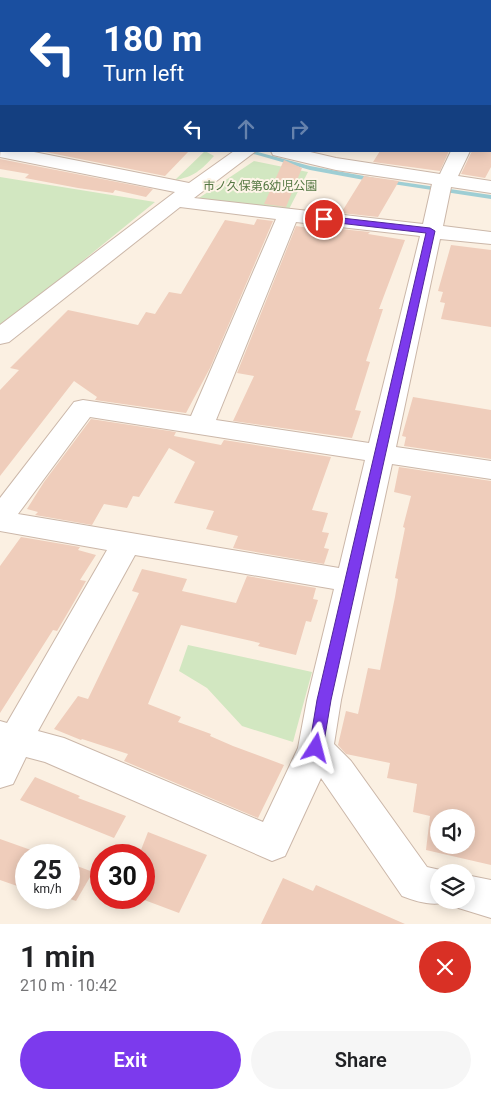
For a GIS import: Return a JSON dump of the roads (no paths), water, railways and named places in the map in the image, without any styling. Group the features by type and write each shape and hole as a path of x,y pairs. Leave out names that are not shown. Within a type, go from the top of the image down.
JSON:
{"street":[{"path":"284,152 442,185 491,187"},
{"path":"9,738 52,749 272,844 316,748 324,700 430,231 442,185 460,152"},
{"path":"3,153 190,196 288,215 491,238"},
{"path":"0,337 89,266 190,196 244,153"},
{"path":"200,426 288,215"},
{"path":"351,581 0,519 82,408 491,470"},
{"path":"0,773 9,738 34,705 127,542"},
{"path":"316,748 338,772 416,882 430,885"},
{"path":"475,895 491,898"}],"waterway":[{"path":"250,152 310,168 375,180"},
{"path":"388,182 491,197"}],"park label":[{"name":"市ノ久保第6幼児公園","path":"260,186"}]}
